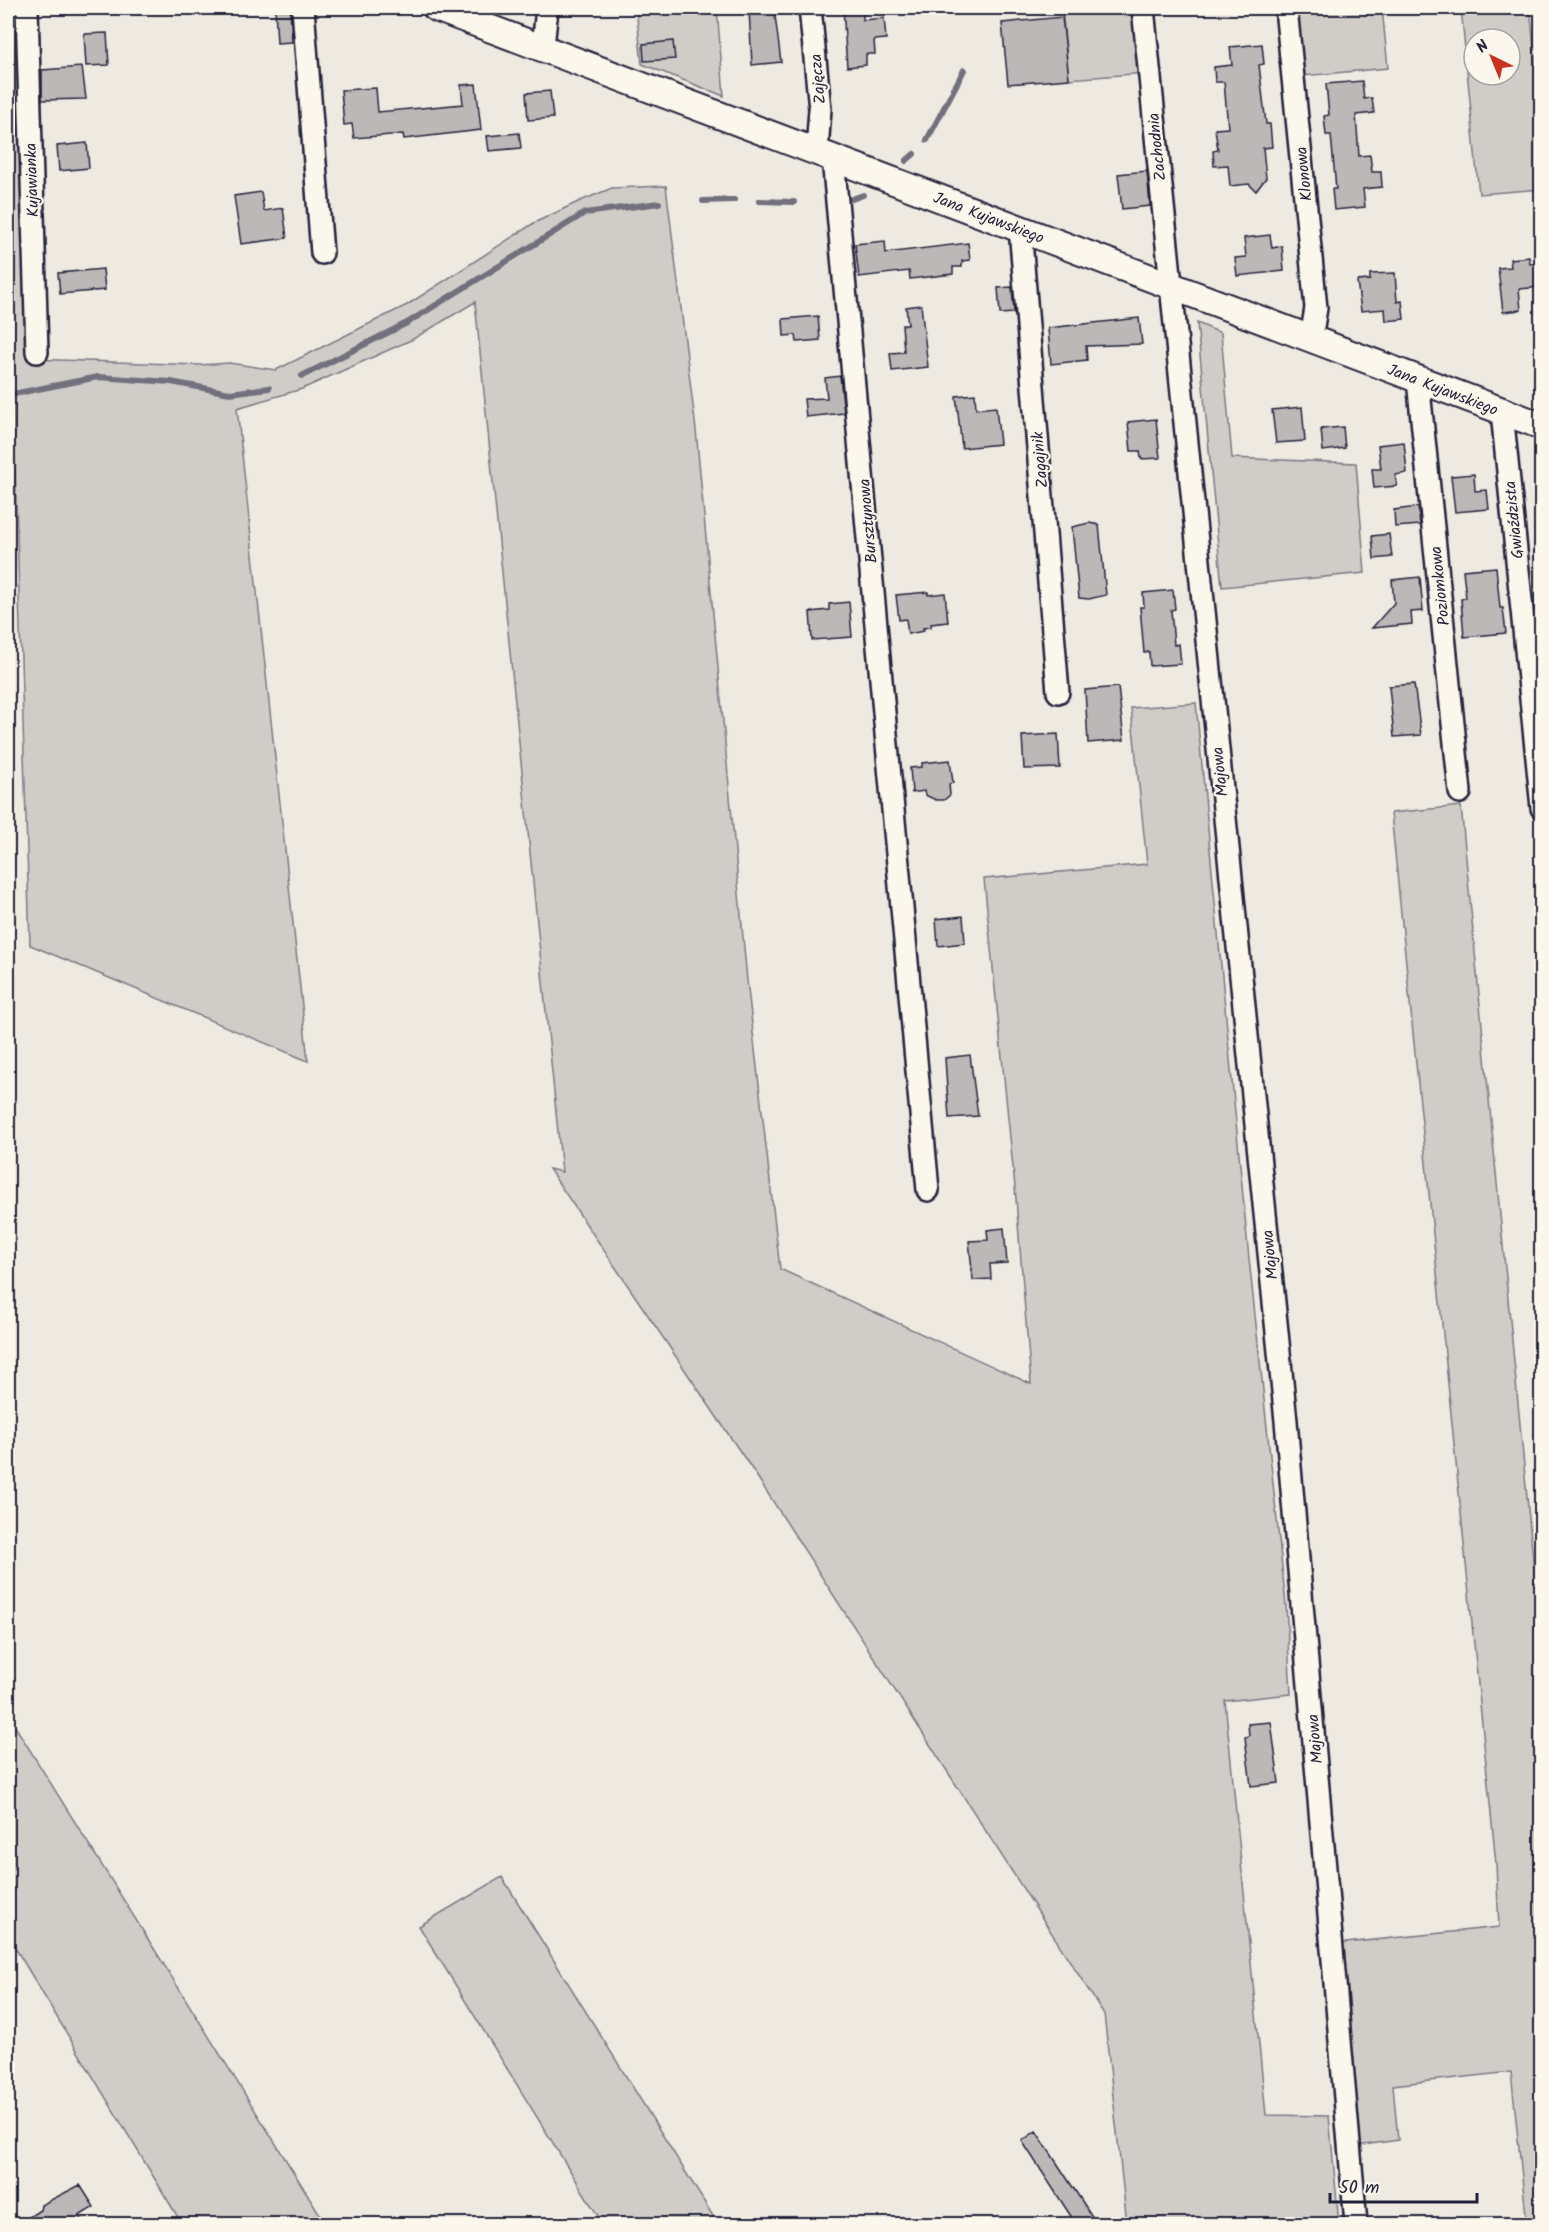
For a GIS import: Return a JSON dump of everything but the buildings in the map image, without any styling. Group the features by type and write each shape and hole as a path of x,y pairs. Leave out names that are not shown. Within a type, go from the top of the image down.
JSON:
{"main road":[{"name":"Jana Kujawskiego","path":"436,8 1542,426"}],"street":[{"name":"Kujawianka","path":"27,8 37,352"},
{"path":"303,8 322,253"},
{"path":"543,47 548,8"},
{"name":"Zajęcza","path":"810,8 825,154"},
{"name":"Zachodnia","path":"1143,8 1172,286"},
{"name":"Klonowa","path":"1286,8 1316,308 1311,339"},
{"name":"Bursztynowa","path":"825,154 901,884 928,1190"},
{"name":"Zagajnik","path":"1020,228 1058,692"},
{"name":"Majowa","path":"1172,286 1200,552 1209,675 1286,1420 1356,2224"},
{"name":"Poziomkowa","path":"1418,380 1460,792"},
{"name":"Gwiaździsta","path":"1502,412 1542,808"}],"shaded area":[{"path":"8,8 18,8 30,359 200,365 229,363 276,370 407,305 534,223 578,202 612,188 666,186 696,430 747,980 780,1269 1031,1384 1015,1187 984,879 1147,864 1131,708 1196,703 1249,1259 1286,1605 1291,1694 1225,1701 1266,2115 1329,2116 1339,2224 1127,2224 1104,2014 754,1472 549,1169 562,1172 475,302 413,339 302,389 237,408 308,1061 30,945 13,405 8,378"},
{"path":"636,8 717,8 724,96 642,64"},
{"path":"1062,8 1139,8 1146,73 1069,79"},
{"path":"1297,8 1382,8 1388,68 1303,76"},
{"path":"1461,8 1530,8 1541,118 1541,189 1479,194 1469,87 1522,87 1522,27 1463,27"},
{"path":"1197,323 1221,333 1232,458 1356,463 1365,573 1222,587"},
{"path":"1461,806 1541,1644 1540,2224 1527,2224 1511,2072 1393,2085 1398,2140 1357,2146 1336,1944 1499,1927 1496,1864 1391,813"},
{"path":"8,1715 326,2224 182,2224 8,1936"},
{"path":"502,1877 718,2224 603,2224 419,1926"}],"waterway":[{"path":"927,140 964,70"},
{"path":"906,161 914,154"},
{"path":"852,199 863,195"},
{"path":"703,201 734,200"},
{"path":"759,201 794,202"},
{"path":"302,376 407,323 585,213 659,203"},
{"path":"8,395 98,377 171,382 230,393 269,388"}]}
